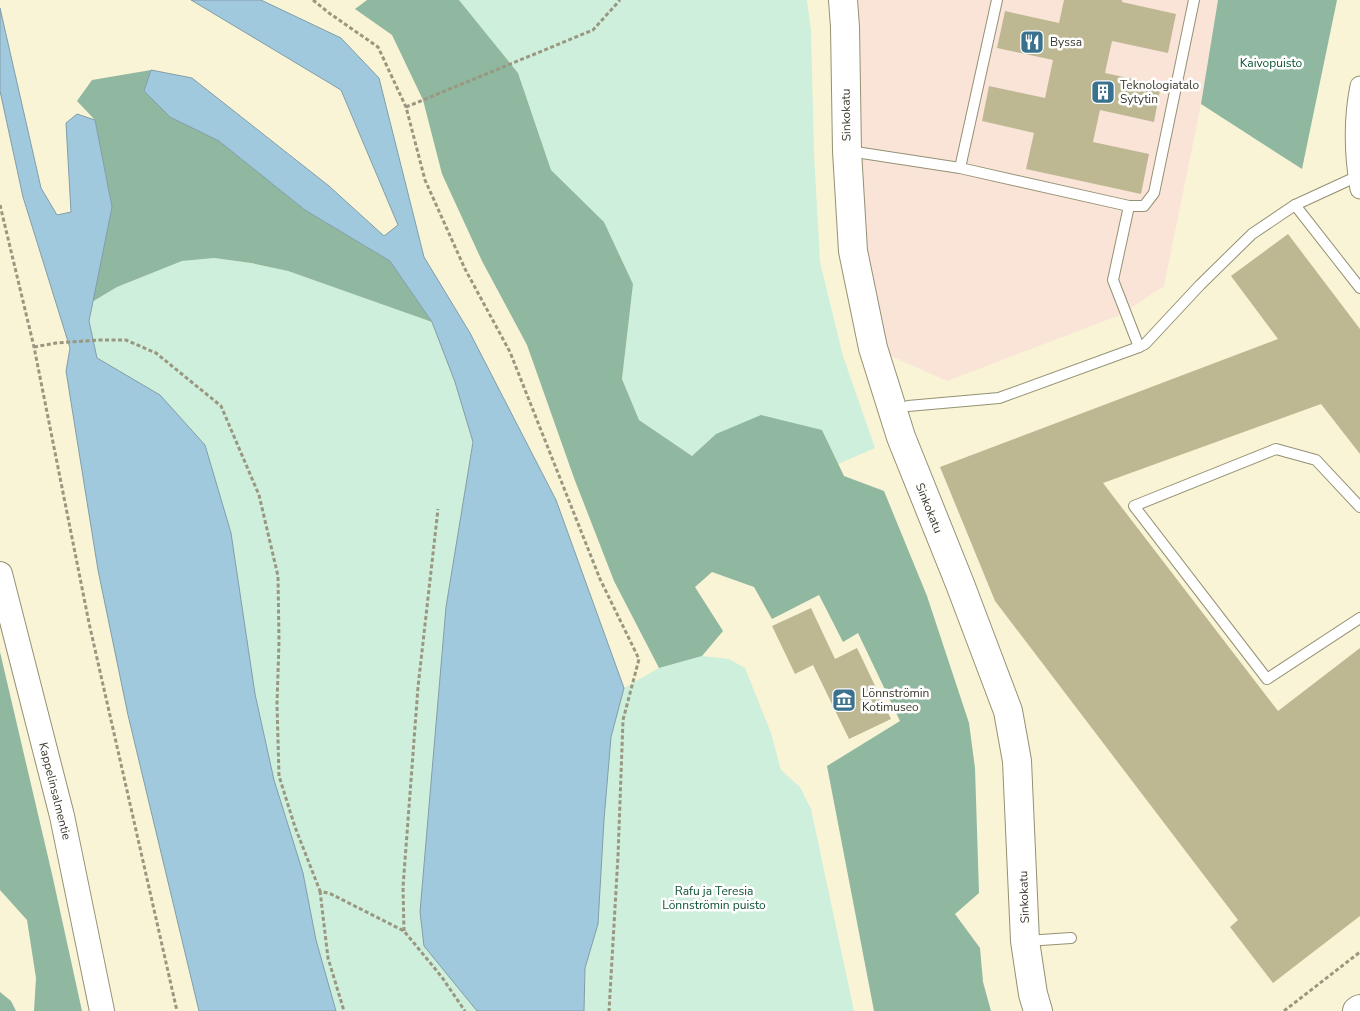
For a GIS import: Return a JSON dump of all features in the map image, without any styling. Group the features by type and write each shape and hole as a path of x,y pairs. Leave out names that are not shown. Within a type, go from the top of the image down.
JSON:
{"main road":[{"name":"Sinkokatu","path":"843,0 847,151 853,251 873,348 901,437 1008,711 1017,762 1025,941 1033,994 1038,1011"},
{"path":"1357,1011 1360,1008"}],"street":[{"path":"1359,182 1354,144 1356,106 1360,86"},
{"name":"Kappelinsalmentie","path":"0,574 62,816 102,1011"}],"lane":[{"path":"960,168 997,0"},
{"path":"847,151 960,168 1129,206 1144,206 1154,193 1194,0"},
{"path":"908,406 999,398 1139,347 1145,344 1200,285 1252,234 1295,205 1359,182"},
{"path":"1295,205 1360,288"},
{"path":"1129,206 1113,280 1139,347"},
{"path":"1360,507 1316,460 1276,449 1134,506 1267,679 1360,618"},
{"path":"1025,941 1071,938"}],"path":[{"path":"313,0 378,47 406,107 425,180 466,269 510,352 600,578 640,659 623,720 618,856 609,1011"},
{"path":"406,107 593,30 620,0"},
{"path":"0,205 34,347 89,623 177,1011"},
{"path":"34,347 56,343 126,340 156,353 221,406 259,495 278,576 279,642 277,704 279,776 295,827 320,892 328,958 344,1011"},
{"path":"404,932 404,887 418,687 438,509"},
{"path":"320,892 331,894 404,932 441,976 465,1011"},
{"path":"1284,1011 1360,952"}],"shaded area":[{"path":"843,0 1218,0 1201,104 1164,286 1120,315 947,381 873,348"}],"green space":[{"path":"367,0 459,0 518,73 551,170 604,222 633,284 622,379 639,420 692,456 716,434 761,415 822,430 844,476 884,491 927,596 969,723 975,768 979,893 955,914 980,948 983,982 991,1011 874,1011 827,766 900,721 858,633 843,642 819,595 772,619 754,587 712,572 695,587 723,631 702,656 659,668 614,581 574,478 527,345 482,261 442,174 423,100 392,35 355,9"},
{"path":"459,0 807,0 811,30 814,153 820,262 843,356 875,448 838,464 822,430 716,434 692,456 639,420 622,379 633,284 604,222 551,170 518,73"},
{"name":"Kaivopuisto","path":"1218,0 1337,0 1302,169 1201,104"},
{"path":"151,70 144,91 170,117 219,141 305,210 390,261 432,322 288,271 214,258 182,261 117,287 92,302 112,207 95,120 77,101 92,80"},
{"path":"214,258 288,271 432,322 455,382 473,442 446,607 420,912 424,946 477,1011 336,1011 316,940 303,873 274,780 255,694 231,533 160,395 97,358 89,321 92,302 117,287 182,261"},
{"path":"0,652 82,1011 34,1011 36,978 27,920 0,890"},
{"name":"Rafu ja Teresia Lönnströmin puisto","path":"702,656 729,659 745,668 771,733 781,770 800,787 811,809 854,1011 584,1011 585,968 598,924 611,737 624,688 659,668"},
{"path":"0,992 11,1001 16,1011 0,1011"}],"water":[{"path":"191,0 261,0 341,38 379,78 424,257 470,333 556,500 624,688 611,737 598,924 585,968 584,1011 477,1011 424,946 420,912 446,607 473,442 455,382 432,322 390,261 305,210 219,141 170,117 144,91 151,70 192,78 329,186 384,236 398,225 341,90"},
{"path":"0,8 41,188 57,215 71,212 66,123 77,114 95,120 112,207 89,321 97,358 160,395 205,445 231,533 255,694 274,780 303,873 316,940 336,1011 199,1011 128,715 98,570 66,371 70,348 23,197 0,91"}],"building":[{"name":"Teknologiatalo Sytytin","path":"1064,0 1122,0 1122,2 1176,14 1168,53 1112,41 1105,73 1161,85 1154,122 1100,110 1093,142 1149,154 1141,194 1026,169 1034,133 982,121 989,86 1045,98 1053,60 997,48 1005,11 1059,23"},
{"path":"1288,234 1360,329 1360,454 1321,404 1103,483 1278,711 1360,648 1360,916 1273,983 1230,927 1238,920 995,601 940,467 1278,339 1231,276"},
{"path":"811,608 835,659 857,648 891,719 849,739 813,665 795,674 772,626"}],"place":[{"name":"Byssa","path":"1032,42"},
{"name":"Teknologiatalo Sytytin","path":"1103,92"},
{"name":"Lönnströmin Kotimuseo","path":"844,700"}]}
